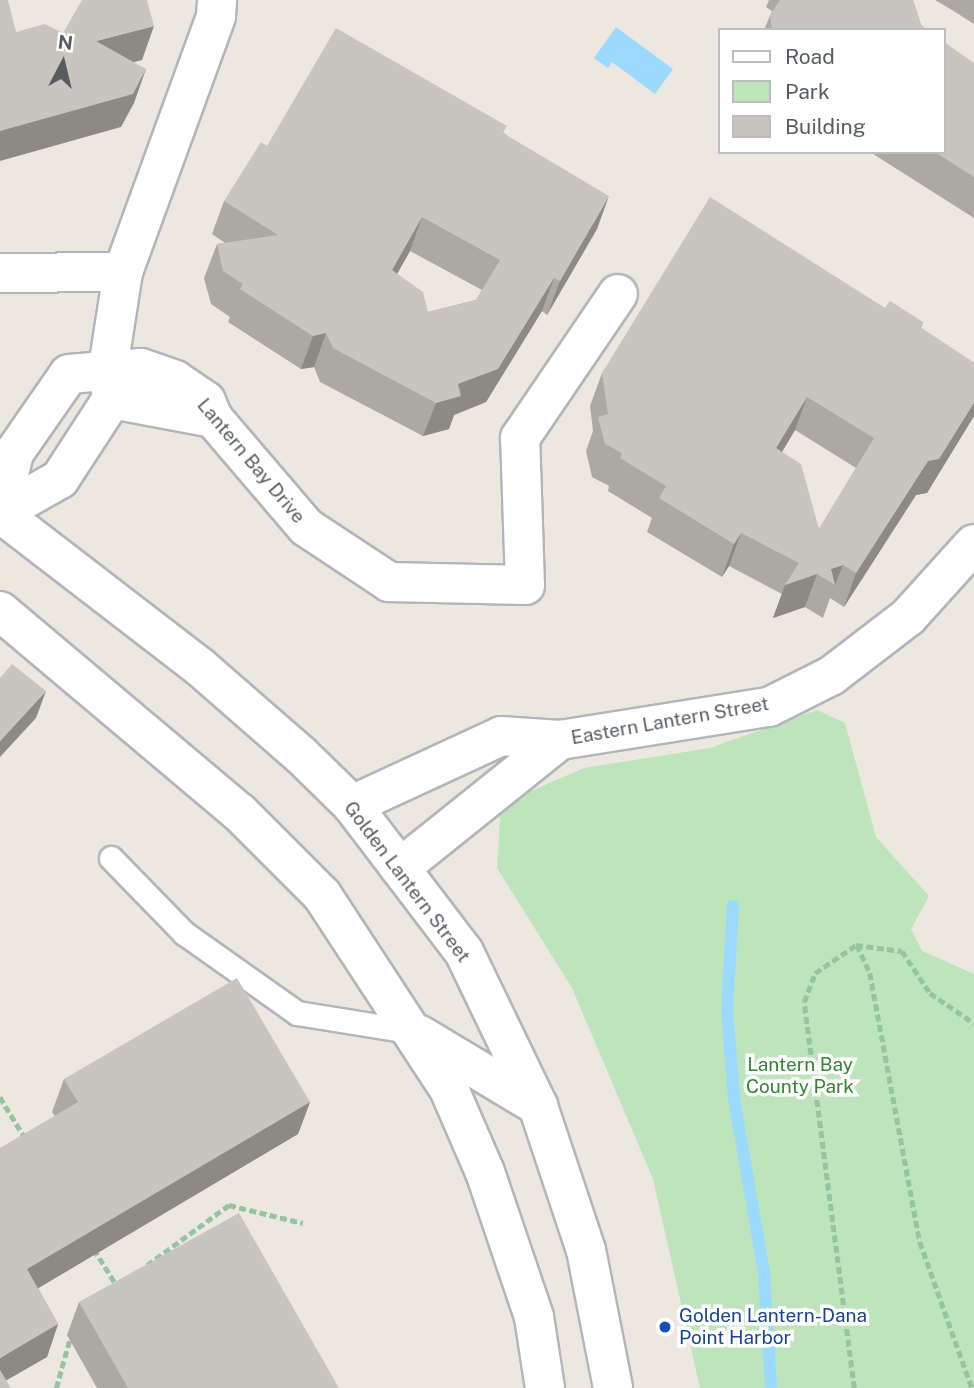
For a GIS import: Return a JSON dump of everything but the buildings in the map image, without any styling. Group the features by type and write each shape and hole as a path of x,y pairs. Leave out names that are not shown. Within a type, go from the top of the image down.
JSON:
{"street":[{"path":"0,513 60,479 110,383 122,272 216,16 217,0"},
{"path":"0,273 122,272"},
{"name":"Lantern Bay Drive","path":"0,513 14,453 69,374 110,383 141,368 175,380 206,401 212,418 306,527 388,582 525,585 520,438 618,294"},
{"name":"Golden Lantern Street","path":"0,513 200,667 352,805 464,952 538,1106 586,1250 613,1388"},
{"name":"Eastern Lantern Street","path":"352,805 501,736 560,740 769,707 831,676 908,617 974,544"},
{"path":"0,611 239,812 322,895 415,1032 449,1089 485,1172 534,1317 545,1388"},
{"name":"Eastern Lantern Street","path":"400,868 560,740"},
{"path":"415,1032 538,1106"}],"lane":[{"path":"111,858 184,933 297,1013 415,1032"}],"path":[{"path":"855,1388 804,1002 815,973 856,944 902,951 930,993 974,1023"},
{"path":"856,944 870,973 920,1242 972,1388"},
{"path":"0,1097 29,1144"},
{"path":"140,1270 229,1205 303,1223"},
{"path":"88,1239 117,1286"},
{"path":"107,1293 128,1278"},
{"path":"56,1388 73,1327"}],"green space":[{"name":"Lantern Bay County Park","path":"817,710 845,723 876,837 929,896 911,929 922,951 974,974 974,1388 700,1388 653,1179 572,988 497,868 501,804 584,768 710,748"}],"water":[{"path":"616,27 673,69 655,94 612,62 608,68 594,58"}],"waterway":[{"path":"733,906 727,1010 734,1098 764,1273 771,1388"}],"place":[{"name":"Golden Lantern-Dana Point Harbor","path":"665,1327"}]}
